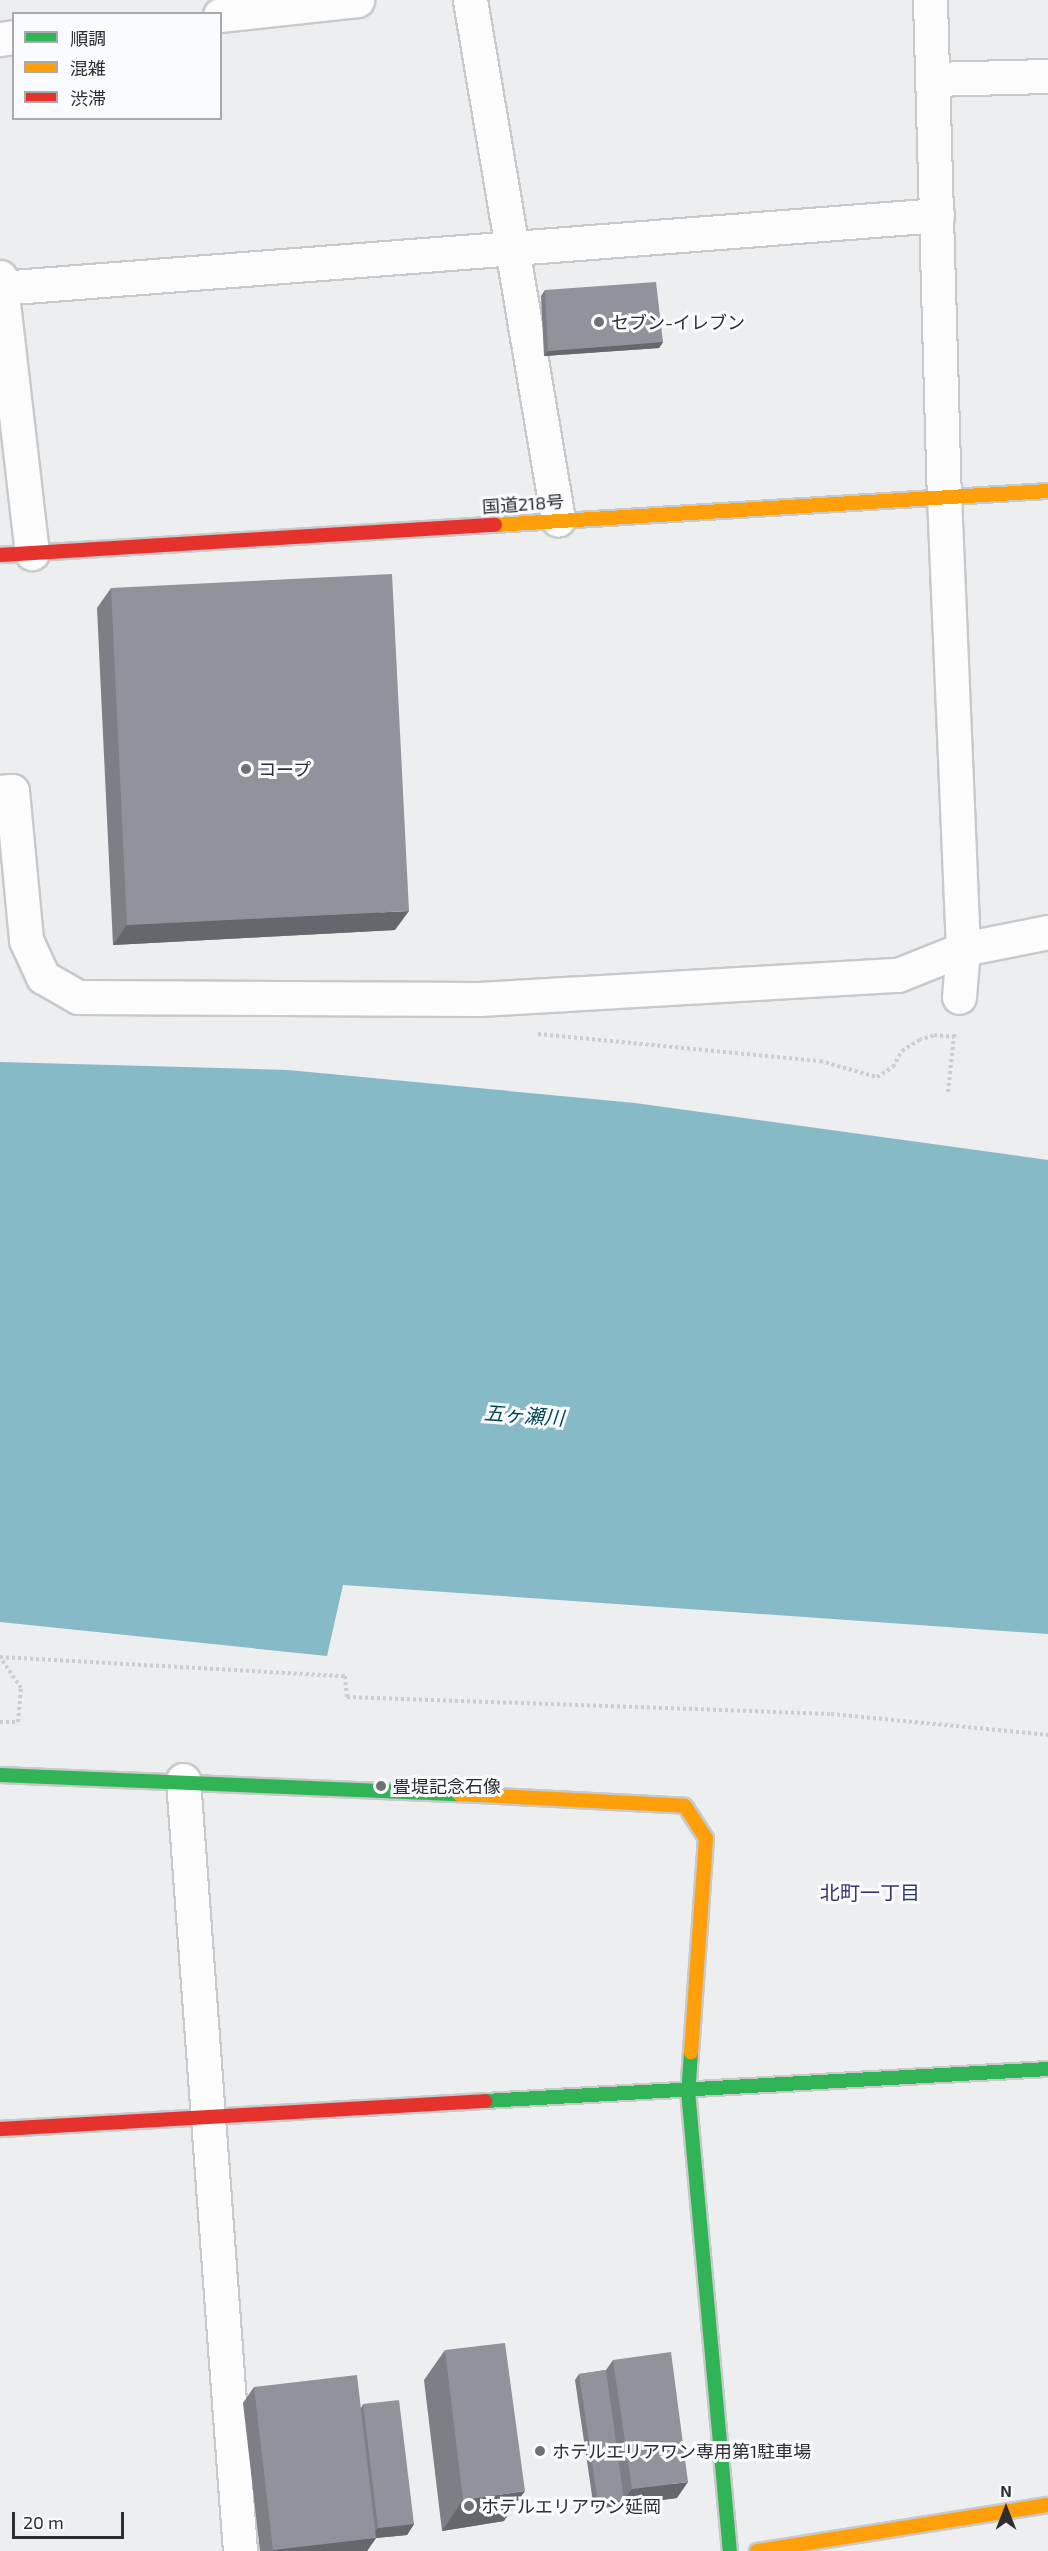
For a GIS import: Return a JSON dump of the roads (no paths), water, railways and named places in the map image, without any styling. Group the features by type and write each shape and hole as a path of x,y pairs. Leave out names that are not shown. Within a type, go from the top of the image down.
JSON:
{"main road":[{"name":"国道218号","path":"0,555 944,496 1048,492"},
{"path":"0,1775 183,1780 685,1806 706,1838 688,2091 730,2551"},
{"path":"0,2129 208,2114 688,2091 1048,2069"},
{"path":"757,2551 1048,2505"}],"street":[{"path":"222,15 357,0"},
{"path":"470,0 514,248 558,520"},
{"path":"930,0 944,496 963,949 959,997"},
{"path":"932,79 1048,76"},
{"path":"32,553 0,284 514,248 937,215"},
{"path":"0,792 12,791 26,940 44,977 78,997 502,998 898,975 963,949 1048,932"},
{"path":"183,1780 240,2551"}],"water":[{"name":"五ヶ瀬川","path":"0,1062 288,1070 635,1103 1048,1160 1048,1634 343,1585 327,1656 0,1622"}],"place":[{"name":"セブン-イレブン","path":"599,322"},
{"name":"コープ","path":"246,769"},
{"name":"畳堤記念石像","path":"381,1786"},
{"name":"ホテルエリアワン専用第1駐車場","path":"540,2451"},
{"name":"ホテルエリアワン延岡","path":"469,2506"}],"district":[{"name":"北町一丁目","path":"870,1892"}]}
